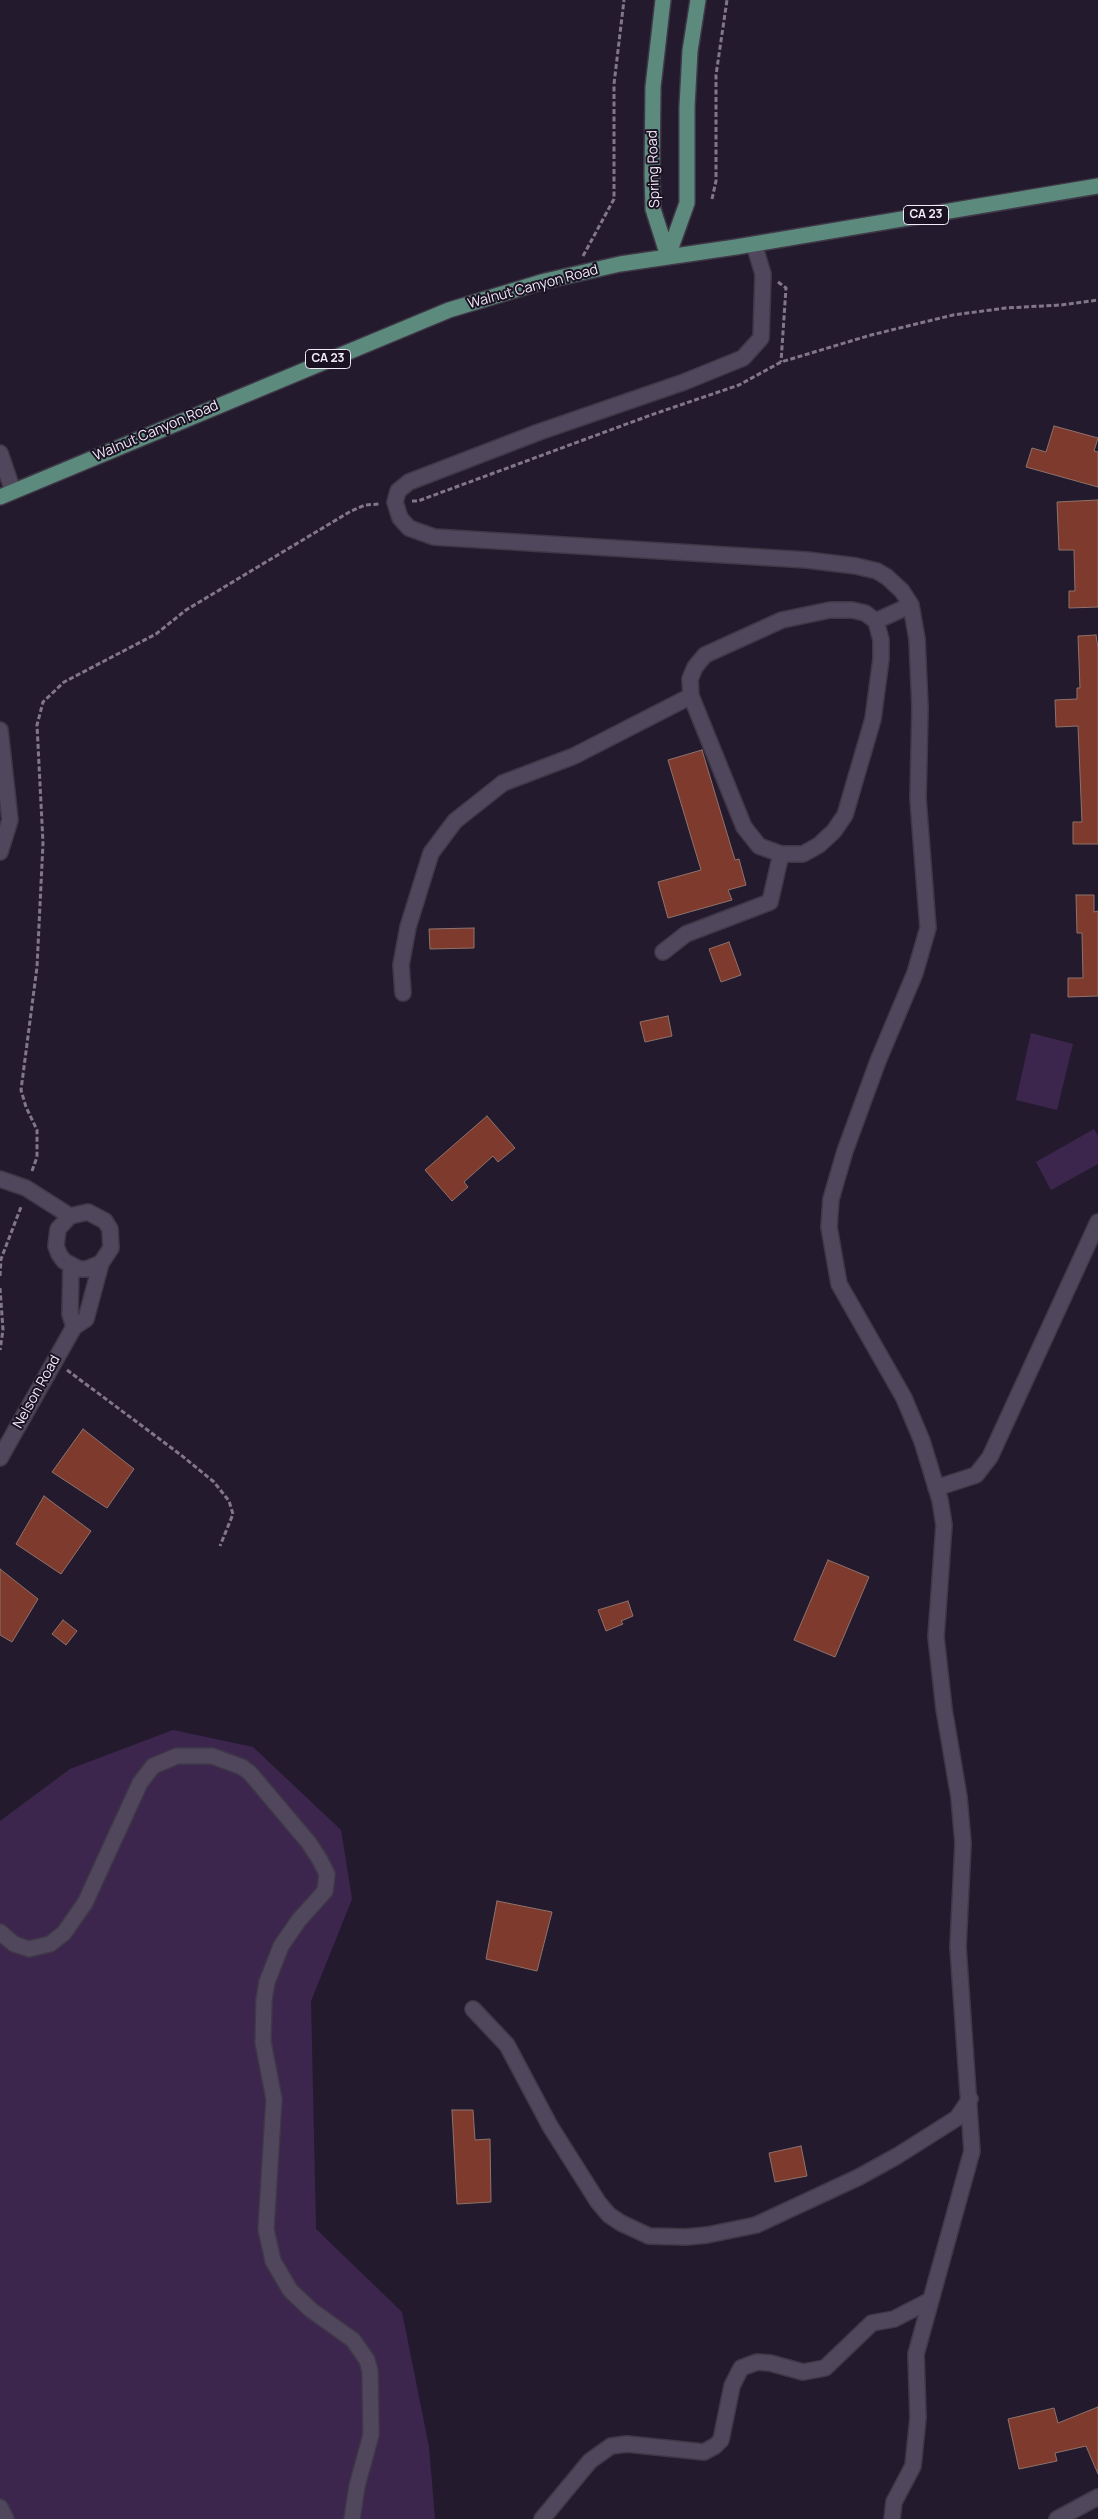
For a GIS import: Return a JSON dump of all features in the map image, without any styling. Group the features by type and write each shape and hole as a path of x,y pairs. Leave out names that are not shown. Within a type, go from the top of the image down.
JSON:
{"main road":[{"name":"Spring Road","path":"663,0 653,86 652,184 653,209 668,256"},
{"name":"Spring Road","path":"668,256 687,203 687,107 690,51 698,0"},
{"name":"Walnut Canyon Road","path":"7,494 449,310 573,275 620,264 754,244 1098,186"}],"street":[{"path":"754,244 763,274 761,338 743,358 684,382 539,432 409,482 398,491 395,502 400,518 409,528 434,537 807,560 856,566 877,571 887,577 902,591 911,606 915,626 918,669 920,708 918,799 928,928 915,973 878,1061 845,1151 831,1199 829,1227 839,1284 904,1398 922,1441 936,1488 944,1525 936,1637 944,1709 959,1797 963,1843 958,1947 970,2099 972,2151 916,2354 918,2418 913,2466 894,2502 892,2519"},
{"path":"0,453 7,494"},
{"path":"876,621 911,606"},
{"path":"830,610 852,610 865,613 876,621 881,640 881,659 874,719 845,815 834,831 819,845 803,854 781,854 759,846 744,827 691,696 690,679 695,667 705,655 782,620 830,610"},
{"path":"403,993 401,965 408,927 431,853 455,821 503,783 574,756 691,696"},
{"path":"0,730 4,752 10,820 0,852"},
{"path":"662,952 686,934 770,902 781,854"},
{"path":"0,1179 26,1188 70,1216 58,1229 56,1237 59,1254 71,1266 87,1269 101,1263"},
{"name":"Nelson Road","path":"0,1458 74,1327 86,1319 101,1263 111,1248 110,1229 97,1216 79,1212 70,1216"},
{"path":"936,1488 976,1475 990,1457 1095,1224 1098,1222"},
{"path":"71,1266 70,1314 74,1327"},
{"path":"0,1932 14,1944 29,1949 50,1944 64,1933 85,1903 140,1783 154,1766 177,1756 212,1756 242,1766 309,1843 320,1860 326,1874 325,1891 299,1920 281,1946 267,1982 264,2000 263,2042 274,2099 266,2229 273,2261 290,2290 311,2310 353,2340 368,2360 370,2371 371,2435 357,2486 352,2519"},
{"path":"472,2009 507,2045 550,2126 598,2202 608,2214 621,2223 649,2236 707,2235 756,2225 859,2177 897,2156 957,2118 970,2099"},
{"path":"542,2519 590,2461 611,2446 626,2444 704,2452 715,2446 721,2440 732,2386 741,2368 757,2362 770,2362 803,2372 825,2368 872,2323 894,2320 930,2300"},
{"path":"1057,2519 1098,2496"},
{"path":"0,2507 6,2519"}],"path":[{"path":"573,275 614,199 614,84 624,0"},
{"path":"712,199 716,181 716,75 727,0"},
{"path":"781,362 786,288"},
{"path":"411,501 435,495 651,415 739,386 781,362 871,335 953,316 1006,308 1061,305 1098,300"},
{"path":"32,1171 37,1157 37,1130 26,1107 21,1090 37,958 43,843 37,725 43,702 64,682 156,634 186,610 343,516 365,505 380,504"},
{"path":"0,1276 1,1259 21,1207"},
{"path":"0,1288 3,1330 0,1350"},
{"path":"55,1361 181,1455 214,1482 229,1501 233,1514 220,1546"}],"shaded area":[{"path":"1031,1033 1073,1044 1057,1110 1016,1100"},
{"path":"1094,1129 1098,1136 1098,1164 1051,1190 1036,1162"},
{"path":"173,1730 253,1747 341,1830 352,1899 311,2001 316,2229 402,2312 429,2447 435,2519 0,2519 0,1821 70,1769"}],"building":[{"path":"1054,426 1098,438 1094,451 1098,452 1098,487 1026,467 1032,448 1046,452"},
{"path":"1098,500 1098,607 1069,608 1069,591 1075,591 1074,550 1059,550 1057,502"},
{"path":"1096,635 1098,648 1098,844 1073,844 1073,822 1082,822 1078,726 1056,727 1055,700 1077,699 1077,688 1080,688 1078,636"},
{"path":"702,750 735,860 739,859 746,885 728,890 732,900 668,918 658,882 701,870 668,760"},
{"path":"1076,895 1094,895 1094,912 1098,911 1098,996 1068,997 1068,978 1083,978 1082,933 1077,933"},
{"path":"474,928 474,948 430,949 429,929"},
{"path":"729,942 741,975 721,982 709,949"},
{"path":"668,1016 672,1036 645,1042 640,1022"},
{"path":"487,1116 515,1148 498,1162 493,1156 464,1182 468,1187 452,1201 425,1170"},
{"path":"83,1429 134,1469 107,1508 52,1472"},
{"path":"44,1496 91,1531 61,1574 16,1544"},
{"path":"828,1560 869,1577 835,1657 794,1640"},
{"path":"0,1569 38,1599 12,1642 0,1635"},
{"path":"628,1601 633,1616 621,1621 623,1624 606,1631 598,1610"},
{"path":"63,1620 77,1631 66,1645 52,1634"},
{"path":"497,1901 552,1912 537,1971 486,1959"},
{"path":"452,2110 473,2110 475,2140 490,2139 491,2202 457,2204"},
{"path":"801,2146 807,2176 775,2182 769,2153"},
{"path":"1098,2407 1098,2474 1086,2446 1055,2453 1057,2461 1019,2469 1008,2419 1054,2408 1058,2423"}]}
